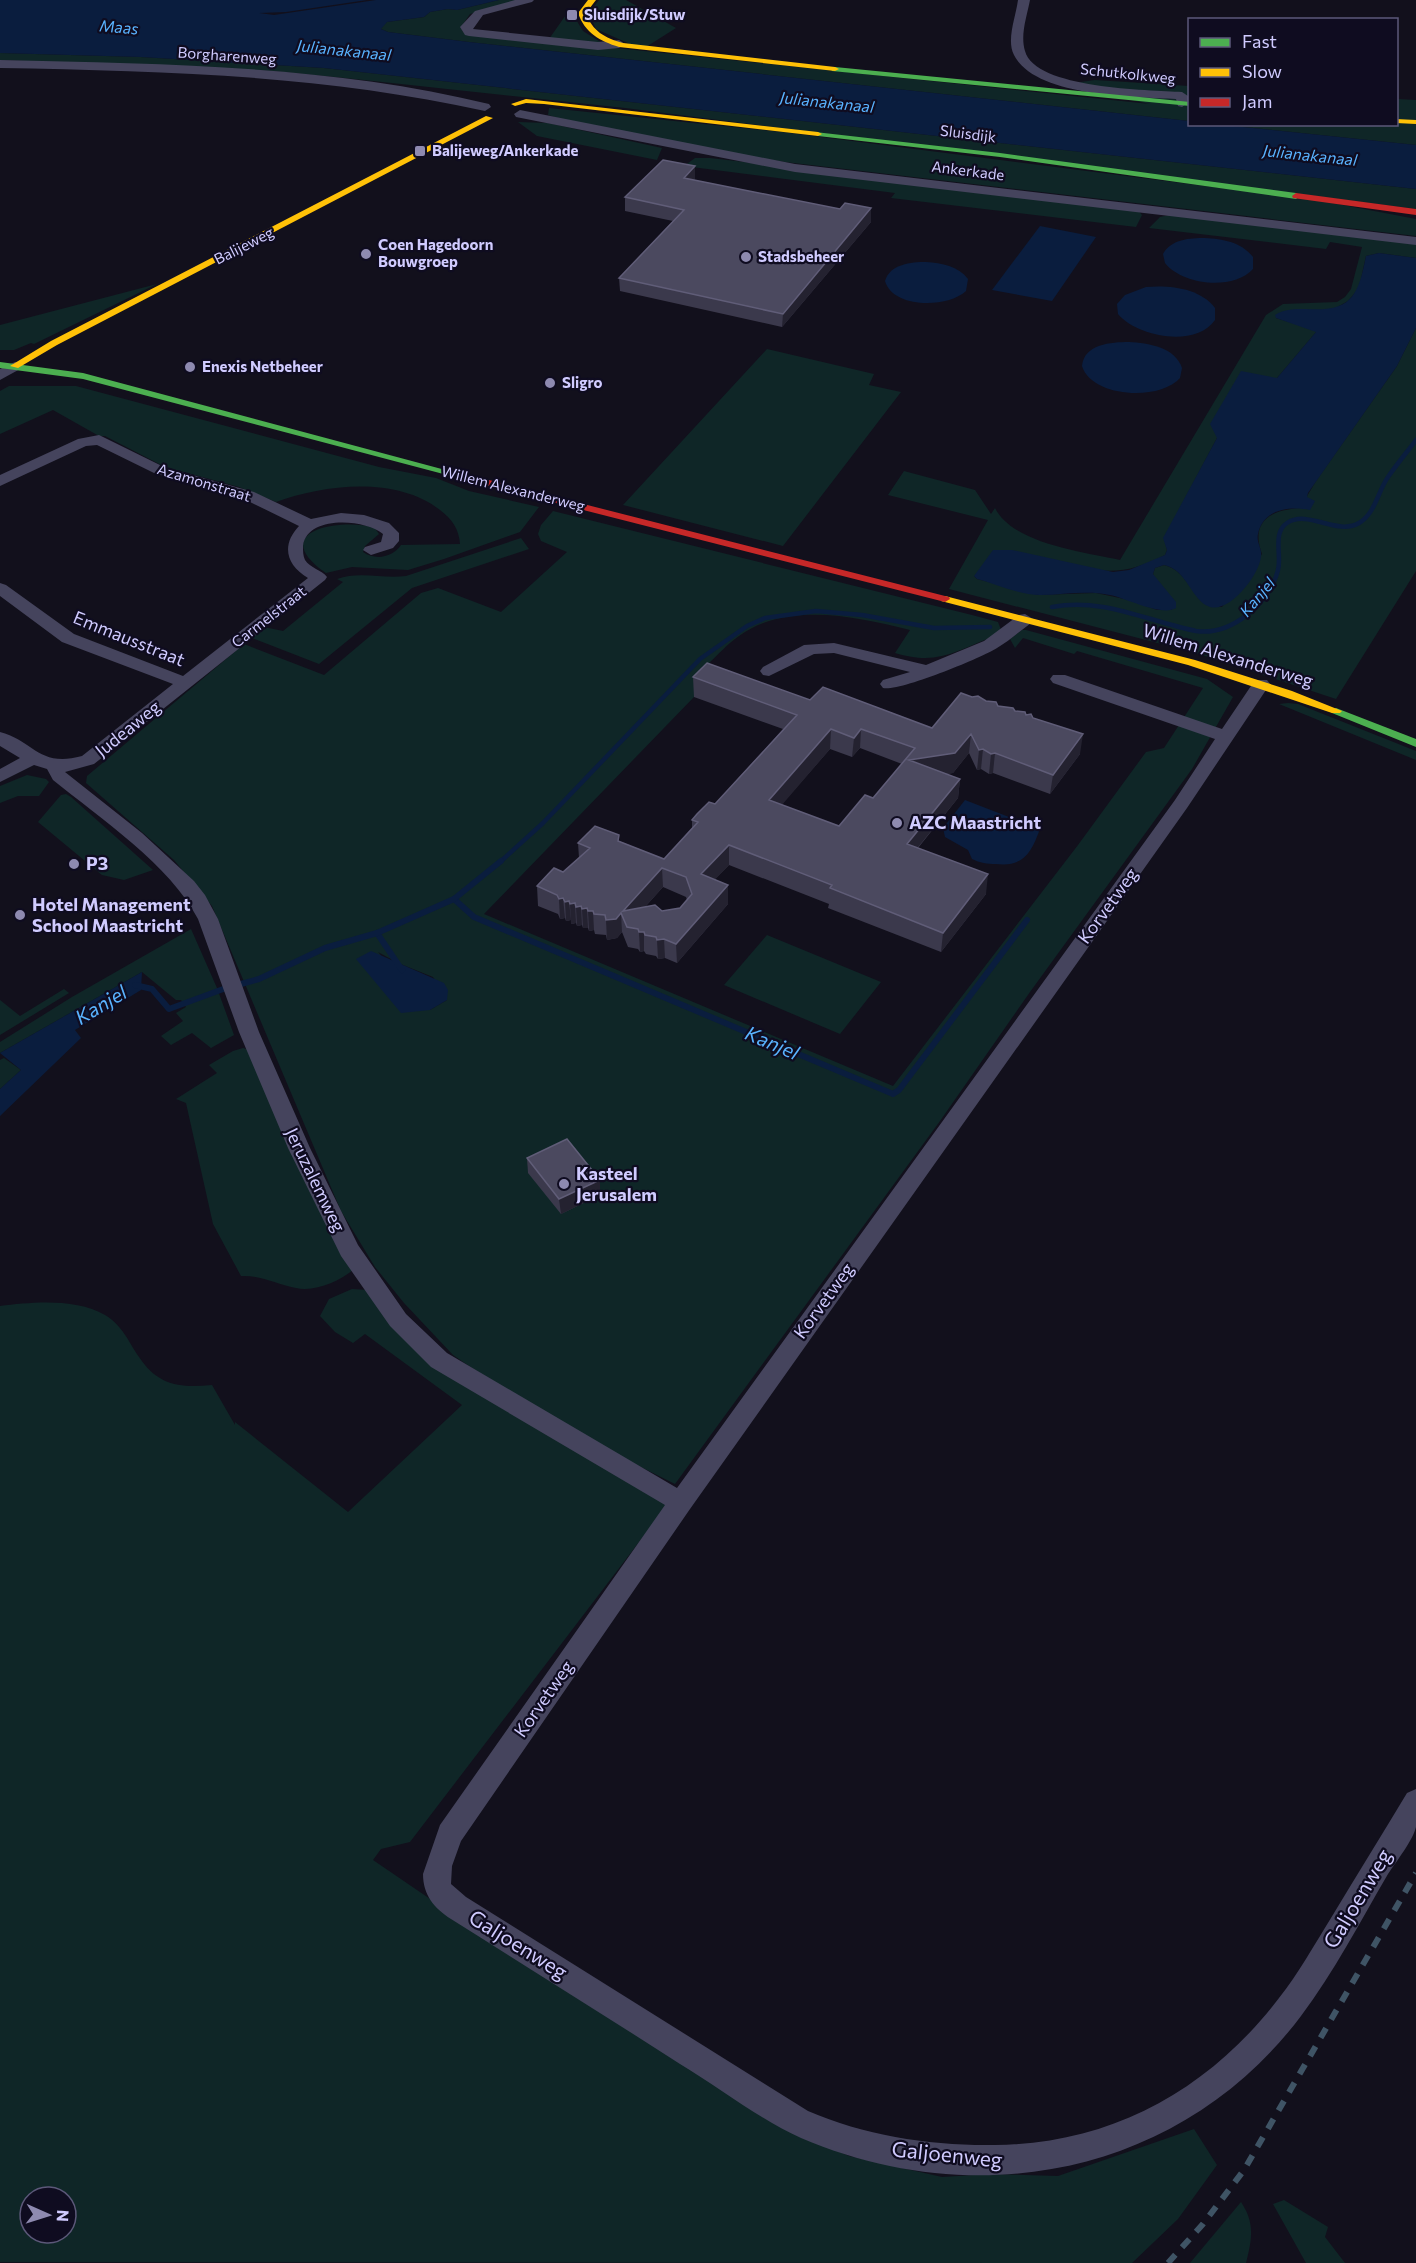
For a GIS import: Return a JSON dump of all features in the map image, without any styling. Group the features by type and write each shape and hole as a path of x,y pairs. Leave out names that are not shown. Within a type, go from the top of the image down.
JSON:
{"street":[{"path":"528,0 479,13 466,27 469,32 598,46 619,44"},
{"path":"592,0 582,13 585,24 597,35 619,44 642,49 957,83 1186,104"},
{"name":"Schutkolkweg","path":"1024,0 1018,48 1025,63 1033,69 1054,80 1077,86 1182,96 1186,104"},
{"name":"Borgharenweg","path":"0,64 134,67 311,79 410,92 502,111"},
{"name":"Sluisdijk","path":"502,111 526,101 543,102 919,145 1416,212"},
{"name":"Ankerkade","path":"502,111 795,168 1416,242"},
{"name":"Balijeweg","path":"0,376 54,343 502,111"},
{"path":"1398,121 1416,122"},
{"name":"Willem Alexanderweg","path":"0,364 83,376 370,452 1156,652 1261,684 1416,743"},
{"name":"Azamonstraat","path":"0,481 83,442 99,440 159,470 248,495 310,525"},
{"path":"310,525 348,519 375,522 387,529 393,537 387,545 371,550"},
{"name":"Carmelstraat","path":"186,683 319,577 299,563 295,553 301,532 310,525"},
{"name":"Emmausstraat","path":"4,596 68,638 186,683"},
{"path":"889,684 990,645 1025,619"},
{"path":"768,670 810,649 834,648 927,671"},
{"path":"1059,679 1227,737"},
{"name":"Judeaweg","path":"0,738 32,759 57,766 78,764 97,756 186,683"},
{"name":"Korvetweg","path":"436,1874 450,1834 681,1502 1227,737 1261,684"},
{"path":"0,776 32,759"},
{"name":"Jeruzalemweg","path":"57,766 56,772 59,776 135,837 187,885 198,900 208,919 249,1032 298,1148 350,1250 398,1320 439,1360 681,1502"},
{"name":"Galjoenweg","path":"436,1874 438,1888 443,1896 471,1916 798,2121 843,2139 892,2151 956,2160 1009,2162 1077,2152 1135,2133 1193,2101 1238,2063 1281,2019 1304,1988 1416,1802"}],"green space":[{"path":"499,0 519,0 470,14 461,27 463,32 1150,104 1060,85 1095,80 1188,86 1188,121 469,42 388,32 381,29 382,25 387,22 424,17 430,12 457,10"},
{"path":"599,0 626,0 676,28 646,47 630,44 596,29 589,13"},
{"path":"568,12 583,31 602,43 549,39"},
{"path":"0,53 141,57 324,68 1416,189 1416,209 625,108 272,71 0,60"},
{"path":"1398,99 1416,100 1416,145 1234,126 1398,126"},
{"path":"549,108 782,132 1322,201 1416,219 1416,236 785,162 718,152 558,118 548,115"},
{"path":"518,122 548,123 662,148 657,160 537,136"},
{"path":"695,158 1136,208 1142,215 1136,227 891,198 895,193 684,166"},
{"path":"1178,213 1416,243 1416,258 1379,253 1366,256 1359,288 1348,301 1332,310 1316,310 1276,318 1317,331 1277,378 1217,438 1164,538 1167,550 1165,555 1140,566 1123,570 974,576 977,579 1038,595 1096,593 1129,600 1157,610 1172,610 1153,574 1155,568 1164,565 1180,574 1204,602 1222,607 1262,554 1259,534 1265,520 1280,512 1300,508 1316,481 1397,366 1416,328 1416,571 1336,699 1196,653 949,589 988,520 888,495 904,471 975,490 991,514 995,508 1004,520 1033,538 1069,550 1120,560 1266,315 1283,304 1337,302 1345,297 1351,289 1362,247 1330,242 1326,249 1149,228 1160,217"},
{"path":"157,284 34,344 31,343 14,350 0,350 0,325"},
{"path":"767,349 874,374 869,385 901,392 783,546 623,505"},
{"path":"9,386 76,386 379,467 436,478 469,491 539,507 520,532 444,559 408,570 352,567 326,573 310,559 303,547 305,538 314,531 327,527 359,525 374,527 379,534 365,546 363,552 379,557 389,555 401,545 460,544 458,534 448,517 440,510 423,499 403,492 360,486 316,491 276,502 239,487 165,467 105,436 99,436 53,410 0,434 0,391"},
{"path":"553,511 998,622 1001,630 995,636 946,655 923,658 895,653 910,630 868,621 846,617 801,615 779,618 758,625 739,636 708,664 707,682 694,697 484,914 893,1086 1078,845 1146,752 1164,748 1203,688 1077,651 1074,654 1023,638 1015,648 1010,639 1022,630 1026,630 1207,679 1233,697 1192,769 1030,992 940,1121 675,1484 601,1447 472,1368 453,1355 404,1303 375,1267 341,1211 212,906 174,860 86,783 87,776 244,644 324,675 421,593 438,588 501,612 567,552 541,541 538,534 541,525","holes":["378,952 433,977 447,1000 430,1010"]},
{"path":"521,538 529,549 412,588 319,664 252,638 264,627 283,631 343,582 337,579 362,575 406,576"},
{"path":"1279,704 1298,704 1416,751 1416,760"},
{"path":"27,775 46,779 49,782 39,796 18,796 0,803 0,786"},
{"path":"66,794 153,870 124,880 102,875 38,822 61,795"},
{"path":"191,929 217,988 234,1035 211,1048 192,1033 171,1045 161,1036 183,1021 176,1013 186,1007 181,1000 176,1000 142,972 0,1053 0,1042 72,997"},
{"path":"767,935 881,982 840,1034 724,985"},
{"path":"64,989 69,993 0,1035 0,1000 20,1016"},
{"path":"243,1048 250,1050 353,1270 326,1285 303,1289 255,1277 241,1276 213,1224 186,1103 176,1099 217,1073 209,1065"},
{"path":"4,1058 21,1070 0,1089 0,1060"},
{"path":"352,1289 368,1290 393,1326 655,1491 668,1508 652,1525 410,1842 381,1849 373,1860 546,1978 786,2129 849,2156 942,2177 991,2174 1058,2176 1194,2129 1217,2165 1178,2219 1132,2263 0,2262 0,1306 26,1303 67,1304 81,1306 105,1315 121,1329 146,1367 154,1374 180,1385 212,1385 235,1425 235,1422 348,1512 462,1405 365,1334 353,1343 335,1332 320,1316 329,1299"},
{"path":"1284,2200 1328,2227 1325,2237 1345,2263 1306,2263 1273,2204"},
{"path":"1241,2202 1249,2217 1251,2231 1246,2263 1190,2263"}],"water":[{"path":"0,0 367,0 286,12 259,13 274,15 376,0 499,0 457,10 430,12 424,17 387,22 381,29 388,32 469,42 1188,121 1188,126 1234,126 1416,145 1416,189 324,68 141,57 0,53"},
{"path":"1040,226 1096,237 1052,301 992,290"},
{"path":"1187,239 1225,240 1243,248 1253,257 1253,269 1244,276 1221,283 1183,276 1165,263 1163,254 1171,245"},
{"path":"1379,253 1416,258 1416,328 1397,366 1308,493 1307,497 1315,501 1310,510 1286,509 1271,514 1265,519 1258,537 1261,553 1259,564 1250,582 1235,598 1218,607 1210,607 1198,599 1179,573 1164,565 1155,568 1153,574 1176,602 1176,608 1170,610 1153,609 1101,594 1024,593 977,579 974,576 993,550 1012,550 1113,572 1129,570 1165,555 1167,550 1163,538 1217,438 1210,424 1241,371 1277,378 1316,332 1276,318 1275,315 1290,310 1333,308 1343,304 1350,299 1360,282 1366,256"},
{"path":"926,262 955,268 968,279 966,291 947,301 922,303 898,297 890,290 885,281 891,271 902,265"},
{"path":"1146,287 1174,287 1193,292 1209,301 1215,308 1215,320 1206,329 1181,336 1166,336 1138,329 1118,314 1117,304 1125,295"},
{"path":"1129,342 1152,345 1173,355 1182,368 1180,378 1158,390 1127,393 1099,385 1088,377 1082,366 1088,353 1107,344"},
{"path":"965,800 1040,829 1025,857 1020,861 1006,864 981,862 972,859 968,850 945,837 943,828"},
{"path":"371,951 444,983 448,990 447,1000 430,1010 401,1013 356,959"},
{"path":"142,972 141,990 75,1030 81,1038 0,1116 0,1089 21,1070 0,1053"}],"building":[{"name":"Stadsbeheer","path":"663,160 695,166 684,178 840,209 845,203 871,208 783,314 619,278 684,210 625,197"},
{"path":"707,663 810,700 823,687 932,728 961,693 996,702 998,706 1013,708 1015,711 1025,712 1026,715 1031,714 1033,718 1083,734 1053,775 995,753 979,750 971,734 955,753 909,760 960,779 907,844 988,874 943,933 830,888 832,885 729,845 701,874 728,885 676,944 664,939 657,940 656,937 639,932 638,929 627,927 621,913 616,919 606,920 605,915 594,914 587,908 582,909 581,906 576,907 575,903 565,902 563,898 559,899 557,895 537,886 554,868 563,872 590,848 578,843 595,826 619,835 618,841 664,859 698,822 692,820 697,814 709,802 715,804 797,715 693,677","holes":["831,729 854,738 861,729 915,748 873,798 865,795 839,826 769,800","662,868 686,877 692,894 680,908 662,911 655,905 623,911"]},
{"path":"567,1139 600,1180 559,1199 527,1158"}],"waterway":[{"name":"Kanjel","path":"1052,607 1089,605 1196,631 1209,631 1235,623 1257,606 1273,583 1279,564 1279,538 1282,527 1295,520 1304,519 1341,527 1359,523 1369,514 1388,477 1416,440"},
{"name":"Kanjel","path":"499,863 543,823 700,659 747,626 765,618 816,611 862,615 934,628 990,627"},
{"name":"Kanjel","path":"454,899 501,861"},
{"name":"Kanjel","path":"377,933 454,899"},
{"name":"Kanjel","path":"454,899 474,917 893,1094 899,1090 1027,920"},
{"name":"Kanjel","path":"241,984 259,979 325,948 377,933"},
{"path":"377,933 402,970"},
{"name":"Kanjel","path":"135,985 152,989 169,1009 226,988"}],"railway":[{"path":"1168,2263 1203,2224 1244,2170 1416,1873"}],"traffic: fast":[{"path":"835,69 1188,104"},
{"path":"818,134 1000,155 1296,196"},
{"path":"0,365 83,376 489,483"},
{"path":"1336,711 1416,743"}],"traffic: slow":[{"path":"592,0 582,13 584,20 597,35 622,45 835,69"},
{"path":"515,104 526,101 544,102 818,134"},
{"path":"15,366 54,343 489,118"},
{"path":"1398,121 1416,122"},
{"path":"945,599 1093,636 1240,677 1336,711"}],"traffic: jam":[{"path":"1296,196 1416,212"},
{"path":"489,483 945,599"}],"place":[{"name":"Sluisdijk/Stuw","path":"572,15"},
{"name":"Balijeweg/Ankerkade","path":"420,151"},
{"name":"Coen Hagedoorn Bouwgroep","path":"366,254"},
{"name":"Stadsbeheer","path":"746,257"},
{"name":"Enexis Netbeheer","path":"190,367"},
{"name":"Sligro","path":"550,383"},
{"name":"AZC Maastricht","path":"897,823"},
{"name":"P3","path":"74,864"},
{"name":"Hotel Management School Maastricht","path":"20,915"},
{"name":"Kasteel Jerusalem","path":"564,1184"}],"water label":[{"name":"Maas","path":"119,27"},
{"name":"Julianakanaal","path":"344,50"},
{"name":"Julianakanaal","path":"827,102"},
{"name":"Julianakanaal","path":"1310,155"}]}
